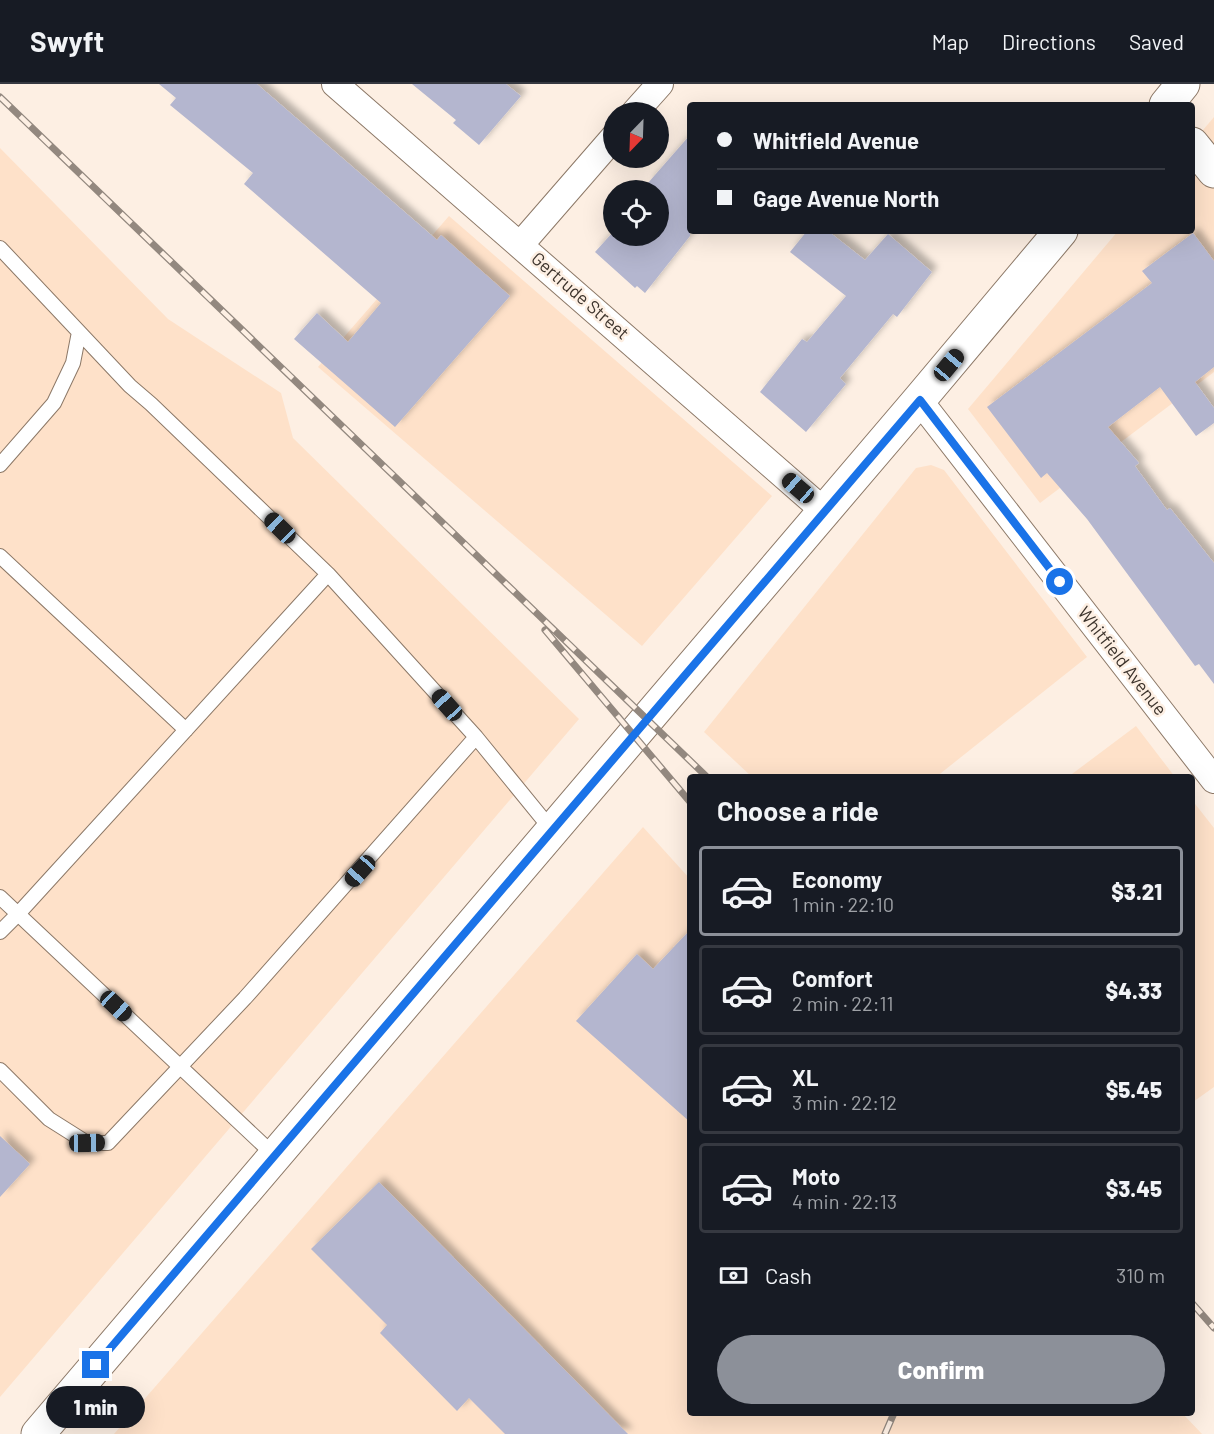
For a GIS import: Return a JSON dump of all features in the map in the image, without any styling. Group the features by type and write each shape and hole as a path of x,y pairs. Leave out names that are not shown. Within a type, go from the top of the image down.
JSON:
{"main road":[{"path":"1146,84 1161,102"},
{"path":"1167,102 1183,84"},
{"path":"1195,148 1214,171"},
{"path":"38,1434 823,510 920,400 1058,234"}],"street":[{"name":"Gertrude Street","path":"336,84 823,510"},
{"path":"644,102 660,84"},
{"path":"521,244 603,150"},
{"name":"Whitfield Avenue","path":"920,400 1214,780"}],"lane":[{"path":"0,248 130,386 328,574 476,737 551,830"},
{"path":"0,465 54,403 73,363 79,332"},
{"path":"0,556 186,730"},
{"path":"0,932 328,574"},
{"path":"0,1070 49,1119 87,1143 108,1143 181,1067 360,871 476,737"},
{"path":"0,897 274,1155"}],"shaded area":[{"path":"1214,117 1214,372 1040,503 968,409 1115,234 1195,234 1195,140"},
{"path":"0,148 168,319 281,393 293,438 579,719 0,1397"},
{"path":"449,216 772,496 642,646 318,367"},
{"path":"931,465 944,470 1087,657 940,774 749,774 704,732 916,468"},
{"path":"1136,726 1173,774 1072,774"},
{"path":"1195,804 1214,828 1214,1087 1195,1101"},
{"path":"643,827 687,876 687,1416 1185,1416 1202,1434 114,1434"}],"building":[{"path":"159,84 257,84 437,240 441,235 510,296 395,427 294,339 317,313 348,342 381,303 244,184 253,173 170,105 176,98"},
{"path":"412,84 506,84 521,96 479,145 453,123 456,120"},
{"path":"687,138 687,234 690,236 645,293 637,286 635,288 595,252 603,243 603,246 669,246 669,180 651,180 661,168 669,168 669,159"},
{"path":"805,234 832,234 865,260 888,234 932,272 897,317 893,314 840,378 846,384 806,432 760,392 802,339 807,342 846,296 790,252"},
{"path":"1192,234 1214,261 1214,367 1195,382 1214,408 1214,423 1196,436 1160,387 1108,427 1139,463 1135,466 1167,510 1170,508 1214,563 1214,684 1199,664 1195,666 1087,519 1047,473 1041,478 987,407 1152,283 1142,271"},
{"path":"687,933 687,1119 576,1021 637,954 653,969"},
{"path":"0,1136 30,1164 0,1197"},
{"path":"379,1182 628,1434 505,1434 469,1398 457,1411 380,1333 387,1325 311,1249"}],"railway":[{"path":"0,97 704,774"},
{"path":"545,630 687,798"},
{"path":"1195,1306 1214,1328"},
{"path":"885,1434 893,1416"}],"route":[{"path":"96,1365 823,510 920,400 1060,582"}]}
